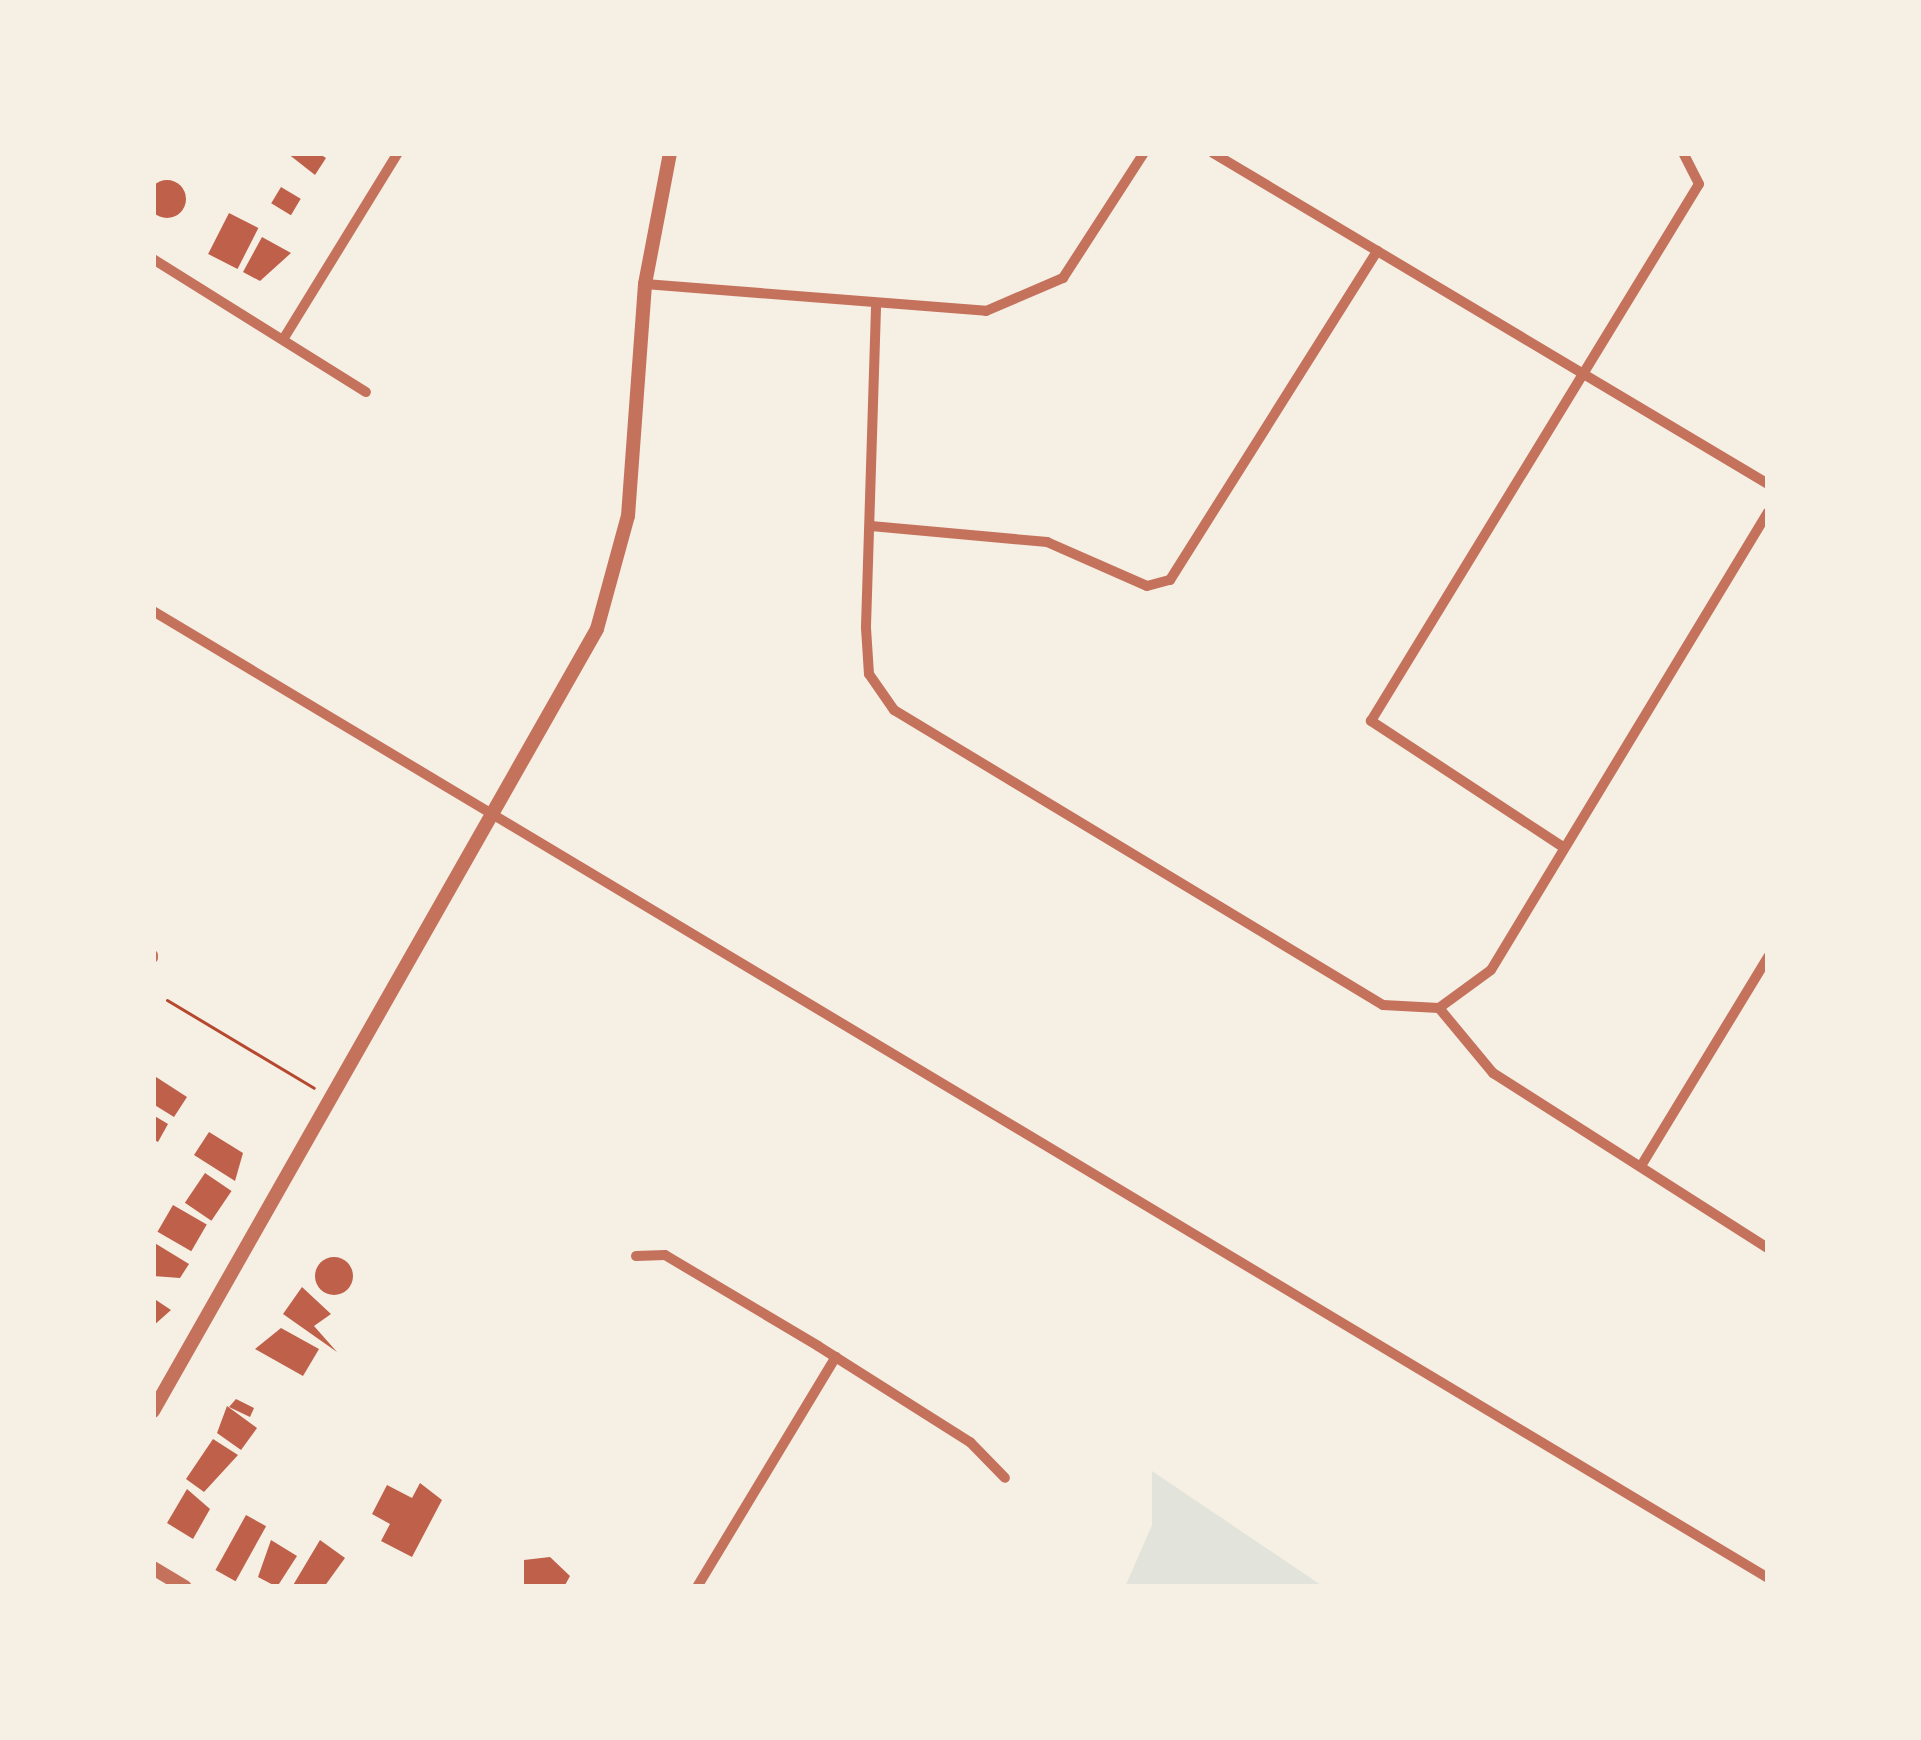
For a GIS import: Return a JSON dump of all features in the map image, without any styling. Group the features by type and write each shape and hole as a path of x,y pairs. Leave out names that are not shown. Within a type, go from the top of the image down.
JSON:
{"street":[{"path":"284,338 398,153"},
{"path":"153,1411 493,814 619,568 645,284 670,153"},
{"path":"645,284 876,308 986,311 1037,295 1086,253 1144,153"},
{"path":"1214,153 1581,367 1768,484"},
{"path":"1563,848 1371,722 1581,367 1699,184 1683,153"},
{"path":"871,526 1047,542 1148,586 1169,580 1377,251"},
{"path":"153,259 366,392"},
{"path":"876,308 869,674 894,710 1355,994 1439,1008 1493,1073 1768,1249"},
{"path":"1439,1008 1491,970 1768,512"},
{"path":"153,611 1768,1578"},
{"path":"1642,1166 1768,957"},
{"path":"636,1256 665,1255 836,1357 970,1442 1005,1478"},
{"path":"697,1587 836,1357"},
{"path":"153,1568 185,1587"}],"path":[{"path":"167,1000 314,1088"}],"shaded area":[{"path":"1152,1471 1324,1587 1125,1587 1152,1525"}],"building":[{"path":"287,153 318,153 326,158 315,175"},
{"path":"167,180 180,186 186,199 180,212 167,218 154,212 148,199 154,186"},
{"path":"281,187 301,199 291,215 271,203"},
{"path":"229,213 258,228 238,269 208,254"},
{"path":"262,237 291,253 260,281 243,272"},
{"path":"153,1075 187,1097 174,1117 153,1104"},
{"path":"153,1115 168,1124 158,1142 153,1139"},
{"path":"209,1132 243,1153 235,1181 194,1155"},
{"path":"205,1173 232,1191 211,1221 185,1203"},
{"path":"173,1205 207,1224 191,1251 158,1232"},
{"path":"153,1242 189,1264 180,1278 153,1276"},
{"path":"334,1257 347,1263 353,1276 347,1289 334,1295 321,1289 315,1276 321,1263"},
{"path":"302,1287 331,1314 314,1326 337,1352 283,1314"},
{"path":"153,1298 171,1310 153,1326"},
{"path":"281,1328 319,1349 303,1376 255,1349"},
{"path":"236,1399 254,1408 250,1417 229,1407"},
{"path":"227,1406 257,1428 241,1450 217,1433"},
{"path":"213,1439 238,1455 204,1492 186,1479"},
{"path":"420,1483 442,1500 412,1557 381,1541 390,1524 372,1514 387,1485 412,1498"},
{"path":"187,1489 210,1509 193,1539 167,1523"},
{"path":"246,1515 266,1526 236,1581 215,1570"},
{"path":"271,1540 297,1556 277,1587 258,1577"},
{"path":"320,1540 345,1558 324,1587 292,1587"},
{"path":"550,1557 570,1576 564,1587 524,1587 524,1560"}]}
